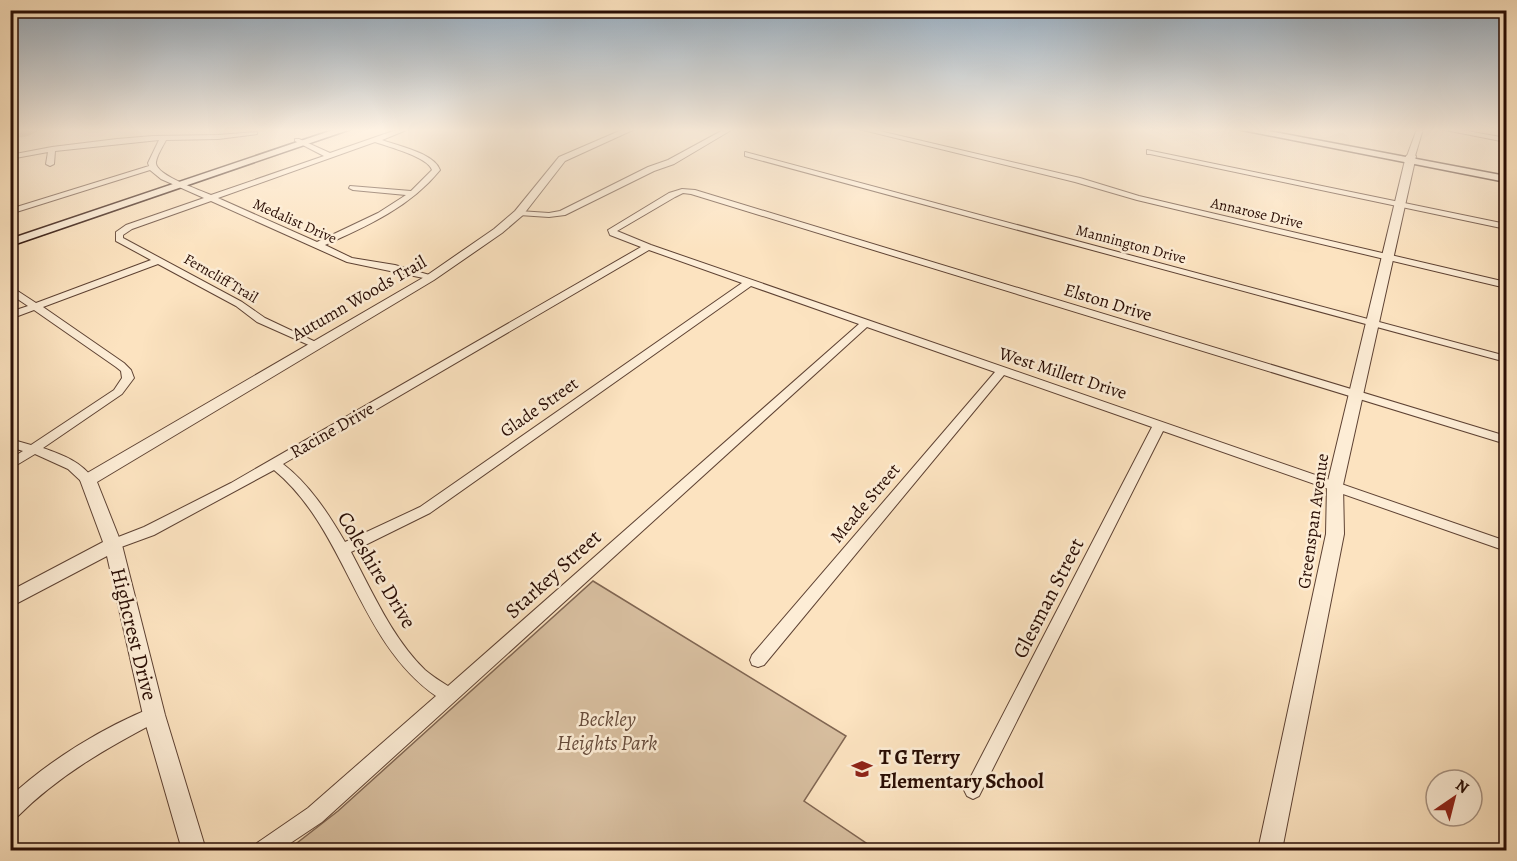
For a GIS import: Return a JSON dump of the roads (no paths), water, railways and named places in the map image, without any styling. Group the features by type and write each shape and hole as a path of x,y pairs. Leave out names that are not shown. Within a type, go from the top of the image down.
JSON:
{"main road":[{"path":"10,236 219,169"},
{"path":"1461,169 1506,179"},
{"path":"1477,169 1506,174"},
{"path":"10,243 178,183"}],"street":[{"path":"10,212 146,169"},
{"name":"Medalist Drive","path":"155,169 178,183 350,261 404,270 430,278"},
{"path":"211,198 293,169"},
{"path":"316,246 365,224 411,193 434,173 435,169"},
{"name":"Autumn Woods Trail","path":"88,480 430,278 498,231 519,213 554,169"},
{"path":"519,213 549,215 562,213 651,169"},
{"name":"Mannington Drive","path":"804,169 1506,359"},
{"name":"Annarose Drive","path":"1031,169 1137,198 1506,285"},
{"path":"1233,169 1506,227"},
{"name":"Greenspan Avenue","path":"1270,850 1335,534 1335,485 1408,169"},
{"path":"353,188 411,193"},
{"name":"West Millett Drive","path":"699,194 687,191 678,193 612,230 613,233 1001,371 1160,424 1506,546"},
{"name":"Elston Drive","path":"699,194 1506,440"},
{"name":"Ferncliff Trail","path":"211,198 121,232 119,239 239,304 261,320 315,344"},
{"name":"Racine Drive","path":"10,600 112,545 149,531 236,486 648,247"},
{"path":"10,316 160,260"},
{"name":"Glade Street","path":"342,550 425,510 750,282"},
{"path":"10,289 120,365 126,370 128,378 118,392 10,465"},
{"name":"Starkey Street","path":"264,850 315,815 866,323"},
{"name":"Meade Street","path":"758,660 1001,371"},
{"name":"Glesman Street","path":"973,790 1160,424"},
{"name":"Highcrest Drive","path":"10,443 68,463 78,469 93,486 112,545 154,715 194,850"},
{"name":"Coleshire Drive","path":"274,463 301,486 342,550 382,624 416,672 447,695"},
{"path":"10,810 52,771 97,744 154,715"}],"place":[{"name":"T G Terry Elementary School","path":"862,769"}],"park label":[{"name":"Beckley Heights Park","path":"607,731"}]}
